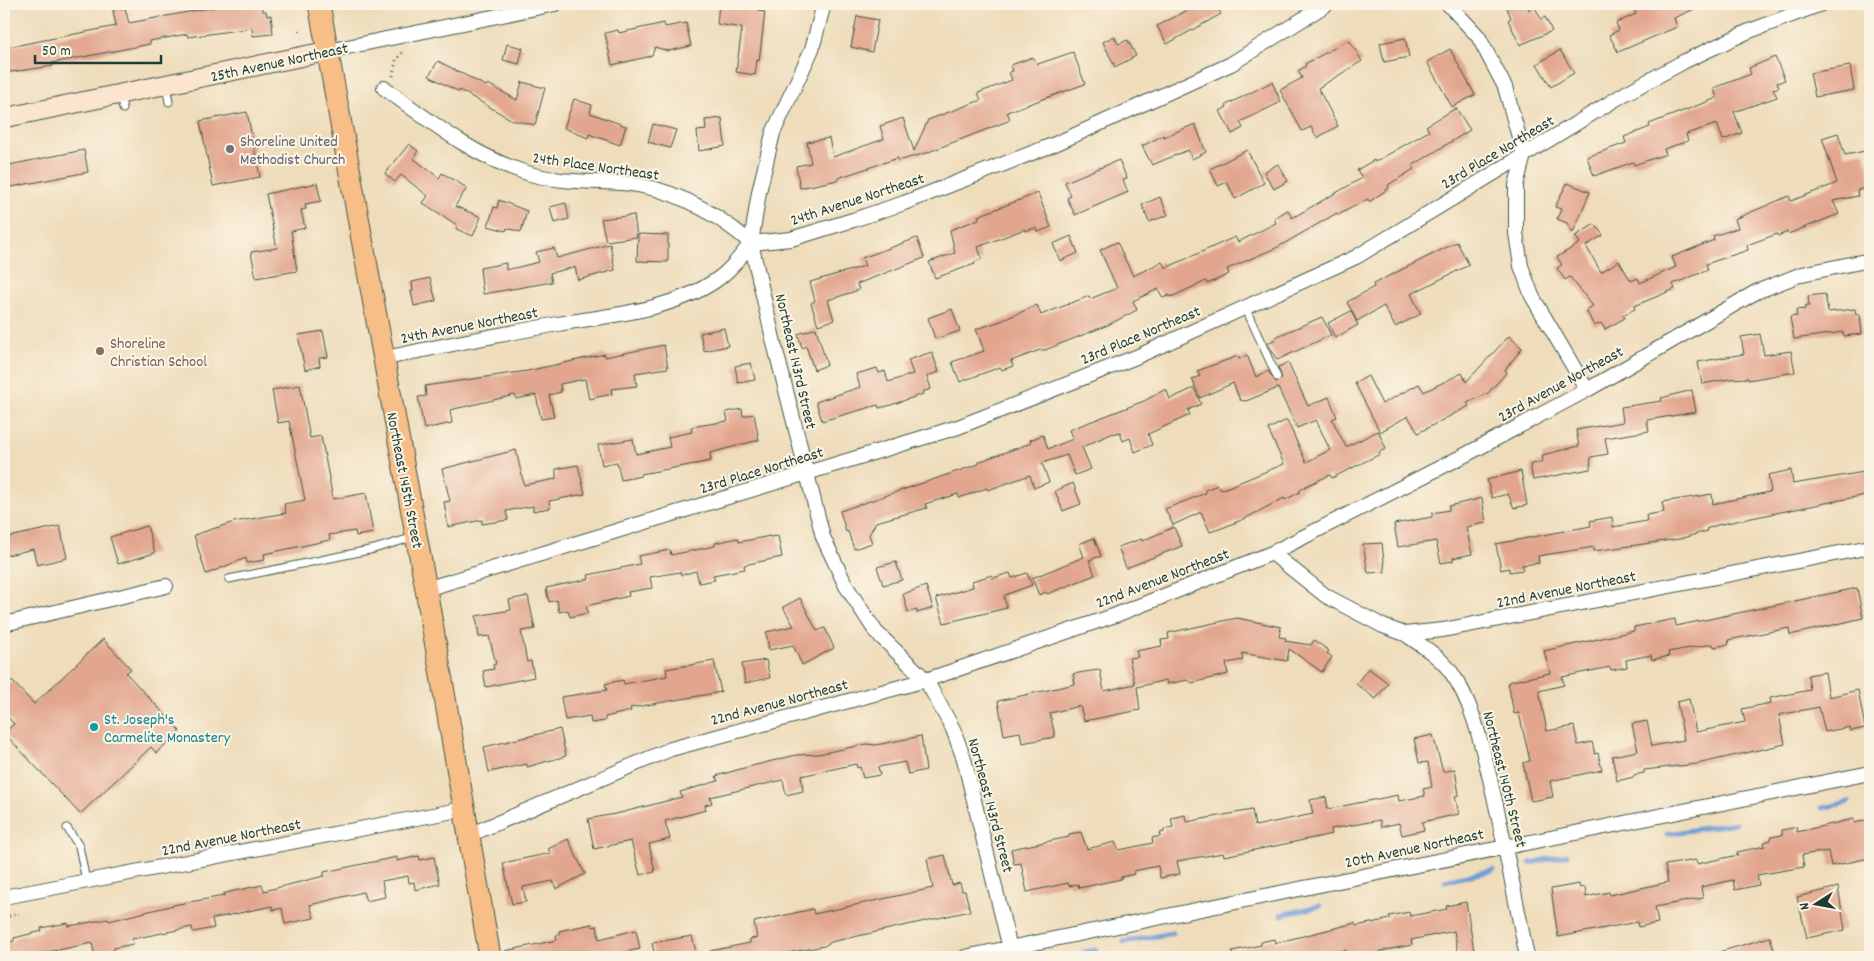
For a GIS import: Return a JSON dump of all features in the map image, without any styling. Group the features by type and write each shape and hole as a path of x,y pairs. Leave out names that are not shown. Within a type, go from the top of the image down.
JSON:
{"main road":[{"name":"Northeast 145th Street","path":"319,4 382,359 426,589 490,957"}],"street":[{"name":"25th Avenue Northeast","path":"4,118 167,93 328,52 555,4"},
{"name":"Northeast 143rd Street","path":"824,4 812,49 773,133 761,185 752,243 806,473 823,537 846,586 876,632 926,680 953,728 964,759 1011,953"},
{"name":"24th Avenue Northeast","path":"382,359 430,347 627,312 661,304 714,282 726,272 752,243 791,239 844,223 904,203 1055,144 1231,64 1327,4"},
{"path":"1448,4 1478,36 1505,88 1517,124 1524,155 1516,185 1516,233 1521,266 1532,296 1587,390"},
{"name":"23rd Place Northeast","path":"426,589 958,427 1136,357 1356,257 1626,93 1686,61 1747,32 1821,4"},
{"name":"24th Place Northeast","path":"384,88 468,147 495,161 552,179 624,183 657,190 693,203 711,213 752,243"},
{"name":"23rd Avenue Northeast","path":"1272,553 1468,454 1587,390 1756,292 1802,274 1870,260"},
{"name":"22nd Avenue Northeast","path":"469,835 671,748 926,680 1116,615 1272,553 1326,596 1382,626 1405,634 1443,630 1870,547"},
{"path":"4,624 166,586"},
{"name":"Northeast 140th Street","path":"1405,634 1440,659 1462,689 1480,740 1506,846 1527,957"},
{"name":"20th Avenue Northeast","path":"966,957 1011,953 1506,846 1870,773"},
{"name":"22nd Avenue Northeast","path":"4,897 464,809"}],"lane":[{"path":"1245,307 1277,377"},
{"path":"229,579 374,548 416,536"},
{"path":"68,828 79,846 86,881"}],"path":[{"path":"394,74 396,60 408,46"},
{"path":"4,917 19,914"}],"building":[{"path":"234,4 234,6 261,4 262,11 266,11 267,16 271,15 273,34 253,36 252,28 188,37 187,34 150,41 150,44 52,63 53,66 4,73 4,48 116,26 113,10 125,8 129,23"},
{"path":"719,4 759,8 759,11 765,12 759,61 757,60 755,75 736,72 742,28 717,24"},
{"path":"1200,4 1215,4 1221,14 1167,44 1157,26"},
{"path":"1517,4 1526,4 1529,10 1535,7 1541,19 1545,17 1552,31 1520,45 1508,20 1511,18 1507,8"},
{"path":"1632,4 1706,4 1674,18 1677,27 1618,52 1609,35 1619,30 1616,23 1636,14"},
{"path":"857,16 878,20 872,52 851,47"},
{"path":"664,23 665,27 686,23 691,46 668,51 655,47 652,55 612,65 605,33 618,30 619,33"},
{"path":"1114,36 1118,44 1128,40 1136,56 1115,67 1103,42"},
{"path":"1405,38 1409,57 1384,62 1380,43"},
{"path":"1349,40 1362,61 1318,88 1338,126 1317,138 1311,127 1302,131 1280,90 1302,78 1298,71 1306,66 1305,64"},
{"path":"507,44 523,48 519,64 503,60"},
{"path":"1450,49 1475,95 1452,107 1427,62"},
{"path":"1560,50 1574,73 1551,87 1537,64"},
{"path":"1073,52 1085,84 1007,112 1010,119 1008,121 926,153 898,161 898,158 838,178 838,180 800,188 796,166 811,163 807,142 829,138 833,157 884,139 880,126 903,118 914,151 928,120 981,100 978,93 1012,80 1009,72 1013,71 1011,65 1033,57 1038,64"},
{"path":"1775,57 1785,80 1777,83 1779,87 1773,89 1777,97 1734,112 1742,133 1723,140 1717,124 1686,134 1688,141 1664,149 1666,154 1634,165 1633,162 1594,176 1587,157 1626,143 1624,137 1650,127 1649,124 1717,98 1714,88 1751,74 1749,68"},
{"path":"438,61 486,86 488,84 517,100 522,82 545,88 535,125 512,120 460,90 459,92 429,76"},
{"path":"1850,66 1854,90 1815,97 1810,73"},
{"path":"1272,82 1281,102 1240,122 1243,128 1232,134 1220,111 1227,107 1226,105"},
{"path":"574,99 592,105 590,113 626,126 620,145 589,134 588,138 564,128"},
{"path":"1456,108 1470,130 1412,166 1414,169 1388,185 1389,188 1369,202 1368,199 1338,215 1337,213 1278,247 1227,269 1229,274 1207,284 1206,281 1171,297 1170,295 1163,298 1158,289 1133,301 1137,310 1108,325 1045,350 1040,350 1011,361 1013,366 1002,370 1000,367 960,382 952,362 984,351 976,329 1001,321 1037,305 1041,315 1089,296 1090,299 1117,288 1100,250 1117,242 1133,276 1162,262 1165,267 1168,267 1235,237 1238,242 1276,223 1274,218 1288,210 1292,218 1362,178 1357,170 1374,160 1375,162 1429,131 1426,126"},
{"name":"Shoreline United Methodist Church","path":"247,112 260,177 213,186 200,121"},
{"path":"722,118 725,146 699,151 697,131 706,130 705,120"},
{"path":"653,124 676,130 670,148 648,142"},
{"path":"1195,124 1206,152 1192,159 1188,150 1152,165 1142,146 1164,135 1164,137"},
{"path":"1838,133 1845,155 1865,151 1870,179 1870,187 1857,190 1858,196 1833,201 1839,214 1788,234 1787,232 1778,236 1777,234 1747,245 1748,250 1706,264 1708,270 1673,284 1675,289 1634,306 1635,309 1623,315 1625,318 1605,329 1601,323 1594,326 1586,310 1593,306 1570,277 1565,280 1557,268 1562,265 1557,257 1580,243 1575,236 1595,224 1603,235 1586,246 1601,272 1619,261 1631,281 1638,278 1640,283 1676,267 1672,257 1714,240 1713,236 1738,228 1735,219 1789,196 1791,201 1837,183 1822,138"},
{"path":"409,144 418,151 413,158 439,178 442,173 467,188 455,206 481,217 473,236 456,229 457,225 423,203 428,196 401,175 395,182 385,174"},
{"path":"84,150 88,172 6,188 4,166"},
{"path":"1247,150 1264,183 1235,199 1227,182 1218,186 1210,169"},
{"path":"1119,160 1127,179 1123,180 1128,192 1075,215 1067,198 1071,196 1065,182"},
{"path":"1278,164 1288,181 1274,189 1264,172"},
{"path":"317,183 321,201 305,204 306,209 301,210 305,228 291,231 297,271 256,278 251,252 277,248 266,194"},
{"path":"1567,183 1590,192 1573,233 1567,223 1557,219 1561,209 1555,207"},
{"path":"1038,193 1051,227 1038,232 1036,228 1025,231 1025,229 978,247 982,259 974,262 975,264 935,278 929,262 955,253 950,230 979,219 978,216"},
{"path":"1160,197 1168,215 1149,222 1142,205"},
{"path":"499,200 527,211 521,232 507,228 506,231 488,226 494,207 497,208"},
{"path":"566,203 569,219 554,223 550,207"},
{"path":"634,215 637,237 606,241 601,219"},
{"path":"638,234 668,235 668,262 637,261"},
{"path":"1071,236 1078,253 1060,261 1053,244"},
{"path":"917,238 924,258 857,284 859,290 828,300 834,320 818,325 811,303 815,301 810,282 865,266 862,258"},
{"path":"1457,242 1469,265 1411,294 1421,314 1395,327 1384,306 1357,321 1347,302 1374,287 1373,284"},
{"path":"610,244 615,270 578,280 575,267 550,273 552,282 483,294 480,268 506,263 506,270 539,262 536,252 554,248 557,258"},
{"path":"430,278 436,301 414,306 411,291 413,291 412,282"},
{"path":"1825,294 1828,312 1855,309 1856,315 1860,314 1862,334 1844,336 1843,332 1794,339 1790,317 1797,316 1796,310 1805,309 1805,306 1809,306 1808,296"},
{"path":"952,309 960,331 935,339 928,318"},
{"path":"1351,311 1358,325 1335,338 1328,323"},
{"path":"1322,317 1331,335 1277,360 1268,343 1276,339 1275,337"},
{"path":"724,328 728,346 704,351 700,333"},
{"path":"816,328 827,365 814,370 806,346 802,348 798,334"},
{"path":"323,331 328,357 319,358 320,366 305,370 298,335"},
{"path":"1760,334 1764,355 1791,351 1795,372 1748,380 1748,378 1729,379 1702,384 1698,362 1744,354 1741,337"},
{"path":"1509,336 1522,348 1505,370 1507,372 1488,393 1467,403 1469,406 1418,433 1408,416 1380,432 1355,383 1368,376 1382,404 1419,384 1424,392 1462,373 1466,382"},
{"path":"664,345 668,368 635,373 637,386 611,389 612,394 589,399 585,379 560,384 561,392 549,395 554,417 541,419 536,395 516,399 515,395 450,410 452,423 424,429 418,397 426,396 425,386 527,371 605,354 605,357"},
{"path":"932,352 939,372 927,376 931,389 922,392 923,394 888,406 879,408 878,405 822,421 816,402 860,387 856,374 877,368 879,373 885,371 888,382 913,374 908,360"},
{"path":"1247,355 1256,377 1268,371 1276,382 1282,378 1278,367 1288,363 1308,406 1329,397 1337,417 1332,419 1346,447 1378,431 1386,449 1379,452 1380,454 1332,478 1330,475 1306,486 1300,492 1285,500 1284,498 1222,528 1210,532 1201,512 1173,525 1165,509 1206,493 1205,490 1218,485 1221,490 1284,464 1268,429 1287,420 1306,462 1330,450 1316,420 1297,428 1278,388 1246,401 1240,400 1233,383 1200,398 1192,379 1200,376 1197,371 1238,356 1239,359"},
{"path":"751,363 755,380 738,383 735,366"},
{"path":"300,385 310,438 321,436 333,499 366,493 373,533 356,536 355,531 329,535 330,540 264,554 265,560 247,563 246,558 206,574 194,535 234,522 286,513 284,504 305,500 289,421 278,423 272,390"},
{"path":"1194,388 1201,404 1188,410 1190,415 1148,434 1152,445 1135,452 1130,438 1123,441 1120,432 1111,434 1082,447 1091,469 1075,475 1067,455 1042,463 1049,482 1034,488 1030,475 988,490 987,488 959,498 958,494 925,504 927,508 876,522 869,535 872,543 854,549 848,531 846,532 840,511 979,464 978,462 1031,443 1030,440 1043,435 1048,449 1073,439 1069,430 1144,401 1166,389 1170,399"},
{"path":"1692,390 1696,412 1647,420 1649,431 1605,438 1608,454 1591,457 1590,469 1533,480 1530,465 1543,461 1542,455 1579,446 1576,430 1623,422 1621,407 1662,401 1661,398"},
{"path":"742,409 743,416 754,414 759,440 710,453 711,461 641,474 641,476 621,480 617,462 602,465 598,445 633,439 636,454 670,447 668,437 692,432 691,427 728,421 726,412"},
{"path":"516,450 524,485 556,479 556,469 578,465 585,494 549,501 550,508 533,511 533,506 506,511 508,520 482,524 482,520 448,527 444,502 450,501 442,469"},
{"path":"1791,470 1793,484 1870,471 1870,494 1717,525 1706,529 1707,531 1679,539 1594,551 1594,547 1538,556 1539,563 1522,565 1523,570 1509,572 1509,568 1501,570 1496,544 1591,526 1590,521 1612,517 1613,527 1647,521 1646,515 1664,512 1662,502 1712,494 1713,504 1769,492 1771,491 1768,475"},
{"path":"1521,471 1527,505 1514,508 1508,494 1492,498 1487,480"},
{"path":"1073,483 1081,504 1063,511 1055,491"},
{"path":"1482,498 1486,523 1466,527 1472,554 1441,563 1436,541 1398,547 1394,524 1432,517 1432,513 1449,510 1449,506"},
{"path":"60,526 67,558 37,565 33,549 4,556 4,538"},
{"path":"147,526 155,553 118,564 110,537"},
{"path":"1174,527 1182,546 1126,568 1118,547 1141,539 1142,541"},
{"path":"778,536 782,557 744,565 745,569 713,575 715,580 699,583 696,571 681,575 680,572 650,577 652,588 628,592 629,596 586,606 588,613 570,617 568,610 559,612 557,600 549,602 546,588 589,579 588,575 640,564 638,556 670,550 671,555 715,546 715,543 738,538 739,542"},
{"path":"1094,538 1101,556 1089,560 1095,575 1047,594 1046,592 1039,595 1032,578 1084,557 1079,544"},
{"path":"1382,543 1385,572 1368,573 1363,544"},
{"path":"896,562 902,580 883,585 877,567"},
{"path":"1010,573 1012,578 1027,573 1032,585 1005,595 1007,608 944,623 936,598 973,587 972,581 992,575 993,578"},
{"path":"926,586 933,608 917,613 917,610 908,612 903,594"},
{"path":"1857,588 1863,618 1790,635 1789,628 1728,640 1729,644 1714,647 1713,644 1668,652 1669,656 1652,660 1651,655 1626,660 1627,667 1611,670 1610,667 1562,677 1564,685 1539,691 1547,731 1574,726 1578,745 1592,742 1595,754 1598,753 1602,770 1550,781 1553,797 1531,801 1523,763 1530,761 1519,713 1514,714 1508,682 1550,673 1544,651 1634,631 1634,627 1675,619 1676,626"},
{"path":"528,596 535,629 521,631 527,662 531,661 534,677 486,687 483,671 494,669 493,665 496,664 489,636 479,637 476,616 511,610 509,600"},
{"path":"800,598 817,631 825,628 834,648 802,665 793,645 769,650 766,632 794,626 783,607"},
{"path":"1237,618 1281,627 1279,637 1286,638 1285,641 1311,645 1314,640 1329,651 1327,653 1332,657 1322,672 1289,649 1287,661 1242,653 1243,660 1226,663 1228,674 1192,683 1188,680 1167,684 1166,680 1137,687 1140,710 1084,721 1080,706 1050,713 1055,737 1022,743 1020,732 1004,735 998,701 1075,684 1073,674 1091,671 1100,670 1104,691 1135,684 1129,658 1138,657 1136,651 1162,646 1161,640 1169,639 1168,633"},
{"name":"St. Joseph's Carmelite Monastery","path":"103,639 131,669 126,673 180,731 156,753 151,747 80,814 4,733 14,724 4,713 4,689 12,681 34,704"},
{"path":"766,660 770,678 745,683 742,664"},
{"path":"714,661 721,692 630,708 631,711 605,717 605,721 591,723 590,716 565,720 561,697 607,690 605,684 623,680 624,684 667,676 666,669"},
{"path":"1368,668 1388,683 1376,699 1356,684"},
{"path":"1825,672 1829,697 1858,690 1865,728 1851,731 1850,727 1825,732 1819,707 1779,715 1785,744 1697,764 1644,770 1644,773 1617,781 1612,756 1638,751 1632,724 1647,721 1652,746 1684,740 1677,702 1689,699 1696,732 1745,722 1742,709 1771,703 1770,698 1810,690 1808,675"},
{"path":"560,729 566,756 527,767 527,764 489,772 484,747"},
{"path":"1433,735 1443,772 1455,769 1459,795 1455,796 1459,814 1422,822 1424,830 1402,835 1399,823 1381,827 1380,820 1331,829 1332,834 1285,844 1224,856 1223,853 1177,861 1180,874 1160,878 1158,866 1133,871 1134,874 1121,877 1121,879 1079,888 1078,884 1069,886 1068,883 1027,892 1021,863 1014,864 1011,849 1069,837 1069,834 1081,832 1087,849 1115,842 1119,850 1153,843 1152,838 1161,836 1160,833 1164,832 1164,829 1173,827 1171,818 1185,815 1186,822 1252,810 1255,826 1313,814 1310,800 1326,797 1328,809 1398,795 1399,801 1425,796 1423,789 1432,787 1428,762 1419,763 1414,739"},
{"path":"921,736 926,770 908,774 905,762 878,767 880,775 863,778 860,767 857,768 856,764 801,776 803,791 786,795 783,780 710,797 712,803 705,805 706,810 665,821 670,839 649,844 655,872 640,875 631,841 594,849 588,819 682,797 680,792 718,781 716,776 796,755 818,754"},
{"path":"1854,819 1854,823 1868,820 1870,858 1831,866 1828,851 1802,855 1804,867 1757,875 1759,885 1735,890 1733,880 1701,887 1703,898 1655,907 1658,923 1638,927 1637,922 1558,937 1551,889 1579,884 1580,888 1585,887 1586,897 1609,892 1610,895 1668,882 1665,865 1696,860 1697,864 1738,855 1737,852 1765,846 1764,842 1771,840 1771,837 1782,835 1782,830 1797,827 1797,832"},
{"path":"568,839 585,874 556,889 553,881 523,887 526,902 512,904 503,863 551,853 548,849"},
{"path":"945,855 952,885 960,883 962,891 965,891 970,911 831,942 824,946 766,957 711,957 710,951 750,943 750,939 757,938 754,922 813,909 814,914 933,888 927,859"},
{"path":"419,856 420,860 434,857 440,884 415,890 414,882 409,883 408,876 382,881 385,897 366,901 363,892 310,905 314,918 285,924 282,908 273,910 272,906 212,919 214,928 193,932 192,927 132,939 133,944 114,948 113,957 95,957 92,943 24,957 8,957 5,943 14,941 14,938 42,931 41,928 68,923 69,926 108,919 109,921 178,904 224,896 223,894 262,885 264,891 324,876 324,872 397,857 397,861"},
{"path":"1838,887 1845,930 1807,938 1797,897"},
{"path":"1466,902 1475,957 1459,957 1454,931 1411,940 1412,945 1380,951 1381,954 1366,957 1348,957 1346,950 1309,957 1233,957 1232,951 1261,945 1261,942 1274,939 1275,943 1355,923 1356,926 1390,919 1389,916 1409,912 1410,916 1447,909 1446,906"},
{"path":"592,924 593,927 597,926 599,939 636,930 640,949 625,952 626,955 616,957 505,957 505,951 557,940 556,935 560,934 559,931"},
{"path":"692,936 697,957 655,957 652,943"},
{"path":"1770,937 1776,957 1712,957 1712,954"}],"waterway":[{"path":"1822,808 1849,802"},
{"path":"1667,834 1736,823"},
{"path":"1530,863 1567,855"},
{"path":"1445,881 1493,870"},
{"path":"1281,915 1320,906"},
{"path":"1124,942 1173,933"},
{"path":"1084,952 1096,950"},
{"path":"1053,957 1064,956"}],"place":[{"name":"Shoreline United Methodist Church","path":"230,149"},
{"name":"Shoreline Christian School","path":"100,351"},
{"name":"St. Joseph's Carmelite Monastery","path":"94,727"}]}
